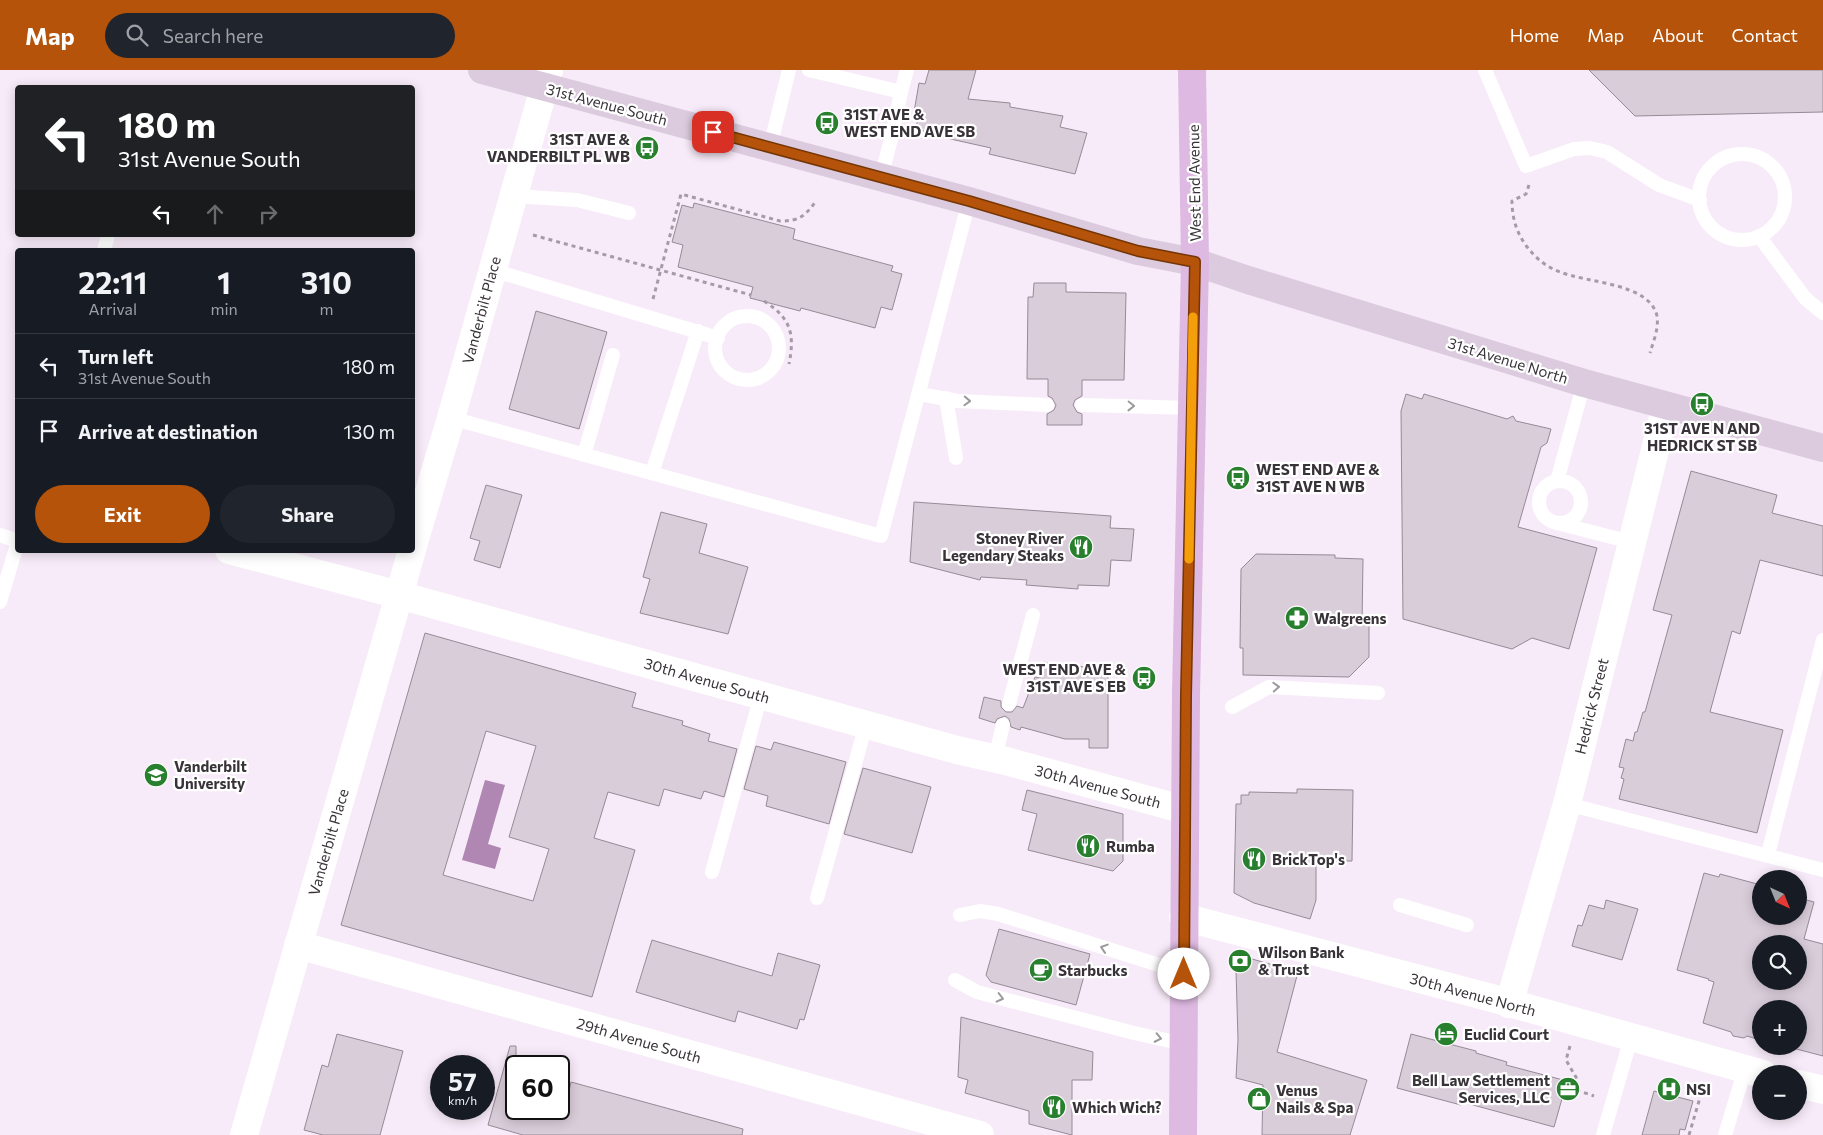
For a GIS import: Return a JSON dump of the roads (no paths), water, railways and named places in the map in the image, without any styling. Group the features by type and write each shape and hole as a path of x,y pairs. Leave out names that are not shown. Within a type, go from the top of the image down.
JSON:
{"main road":[{"name":"31st Avenue South","path":"482,70 546,79 770,147 969,201 1138,251 1195,262"},
{"name":"West End Avenue","path":"1183,1135 1183,917 1195,262 1192,70"},
{"name":"31st Avenue North","path":"1195,262 1266,286 1584,383 1823,448"}],"street":[{"name":"Vanderbilt Place","path":"415,540 546,79"},
{"name":"Hedrick Street","path":"1509,1004 1567,804 1666,406"},
{"name":"30th Avenue South","path":"240,553 399,595 957,750 995,758 1185,810"},
{"name":"Vanderbilt Place","path":"244,1135 411,553"},
{"name":"30th Avenue North","path":"1183,917 1752,1070"},
{"name":"29th Avenue South","path":"298,945 980,1135"},
{"path":"1807,1086 1823,1090"}],"lane":[{"path":"770,147 789,70"},
{"path":"809,70 901,92"},
{"path":"881,177 907,70"},
{"path":"1485,70 1526,166 1574,149 1590,148 1607,152 1659,185 1700,200"},
{"path":"1747,154 1760,158 1771,165 1780,176 1784,189 1785,203 1780,217 1771,229 1759,236 1744,240 1730,238 1717,232 1707,221 1701,208 1699,194 1702,180 1720,160 1733,155 1747,154"},
{"path":"513,196 577,200 629,213"},
{"path":"451,418 881,536 969,201"},
{"path":"1759,236 1805,298 1823,313"},
{"path":"492,270 718,338"},
{"path":"746,316 761,319 770,325 778,340 783,363 760,378 750,380 735,378 726,372 717,358 716,344 718,338 726,325 736,319 746,316"},
{"path":"652,473 698,332"},
{"path":"584,455 613,355"},
{"path":"1557,481 1584,383"},
{"path":"919,394 958,401 1047,405"},
{"path":"946,398 956,458"},
{"path":"1082,405 1192,408"},
{"path":"1552,522 1560,523 1571,520 1578,513 1581,504 1579,494 1574,487 1564,481 1551,483 1541,492 1538,502 1542,513 1552,522 1631,542"},
{"path":"0,535 15,540"},
{"path":"0,602 15,551"},
{"path":"1009,704 1033,615"},
{"path":"1768,854 1823,640"},
{"path":"1232,707 1269,687 1378,693"},
{"path":"712,872 761,695"},
{"path":"817,898 866,725"},
{"path":"995,758 1003,725"},
{"path":"1567,804 1768,854 1823,870"},
{"path":"1400,904 1468,925"},
{"path":"960,915 980,911 998,914 1184,974"},
{"path":"955,980 977,992 1134,1033 1184,1044"},
{"path":"1603,1135 1631,1038"},
{"path":"1725,1135 1752,1075"}],"place":[{"name":"31ST AVE & WEST END AVE SB","path":"827,123"},
{"name":"31ST AVE & VANDERBILT PL WB","path":"647,148"},
{"name":"31ST AVE N AND HEDRICK ST SB","path":"1702,404"},
{"name":"WEST END AVE & 31ST AVE N WB","path":"1238,478"},
{"name":"Stoney River Legendary Steaks","path":"1081,547"},
{"name":"Walgreens","path":"1297,618"},
{"name":"WEST END AVE & 31ST AVE S EB","path":"1144,678"},
{"name":"Vanderbilt University","path":"156,775"},
{"name":"Rumba","path":"1088,846"},
{"name":"BrickTop's","path":"1254,859"},
{"name":"Wilson Bank & Trust","path":"1240,961"},
{"name":"Starbucks","path":"1041,970"},
{"name":"Euclid Court","path":"1446,1034"},
{"name":"Bell Law Settlement Services, LLC","path":"1568,1089"},
{"name":"NSI","path":"1669,1089"},
{"name":"Venus Nails & Spa","path":"1259,1099"},
{"name":"Which Wich?","path":"1054,1107"}]}
